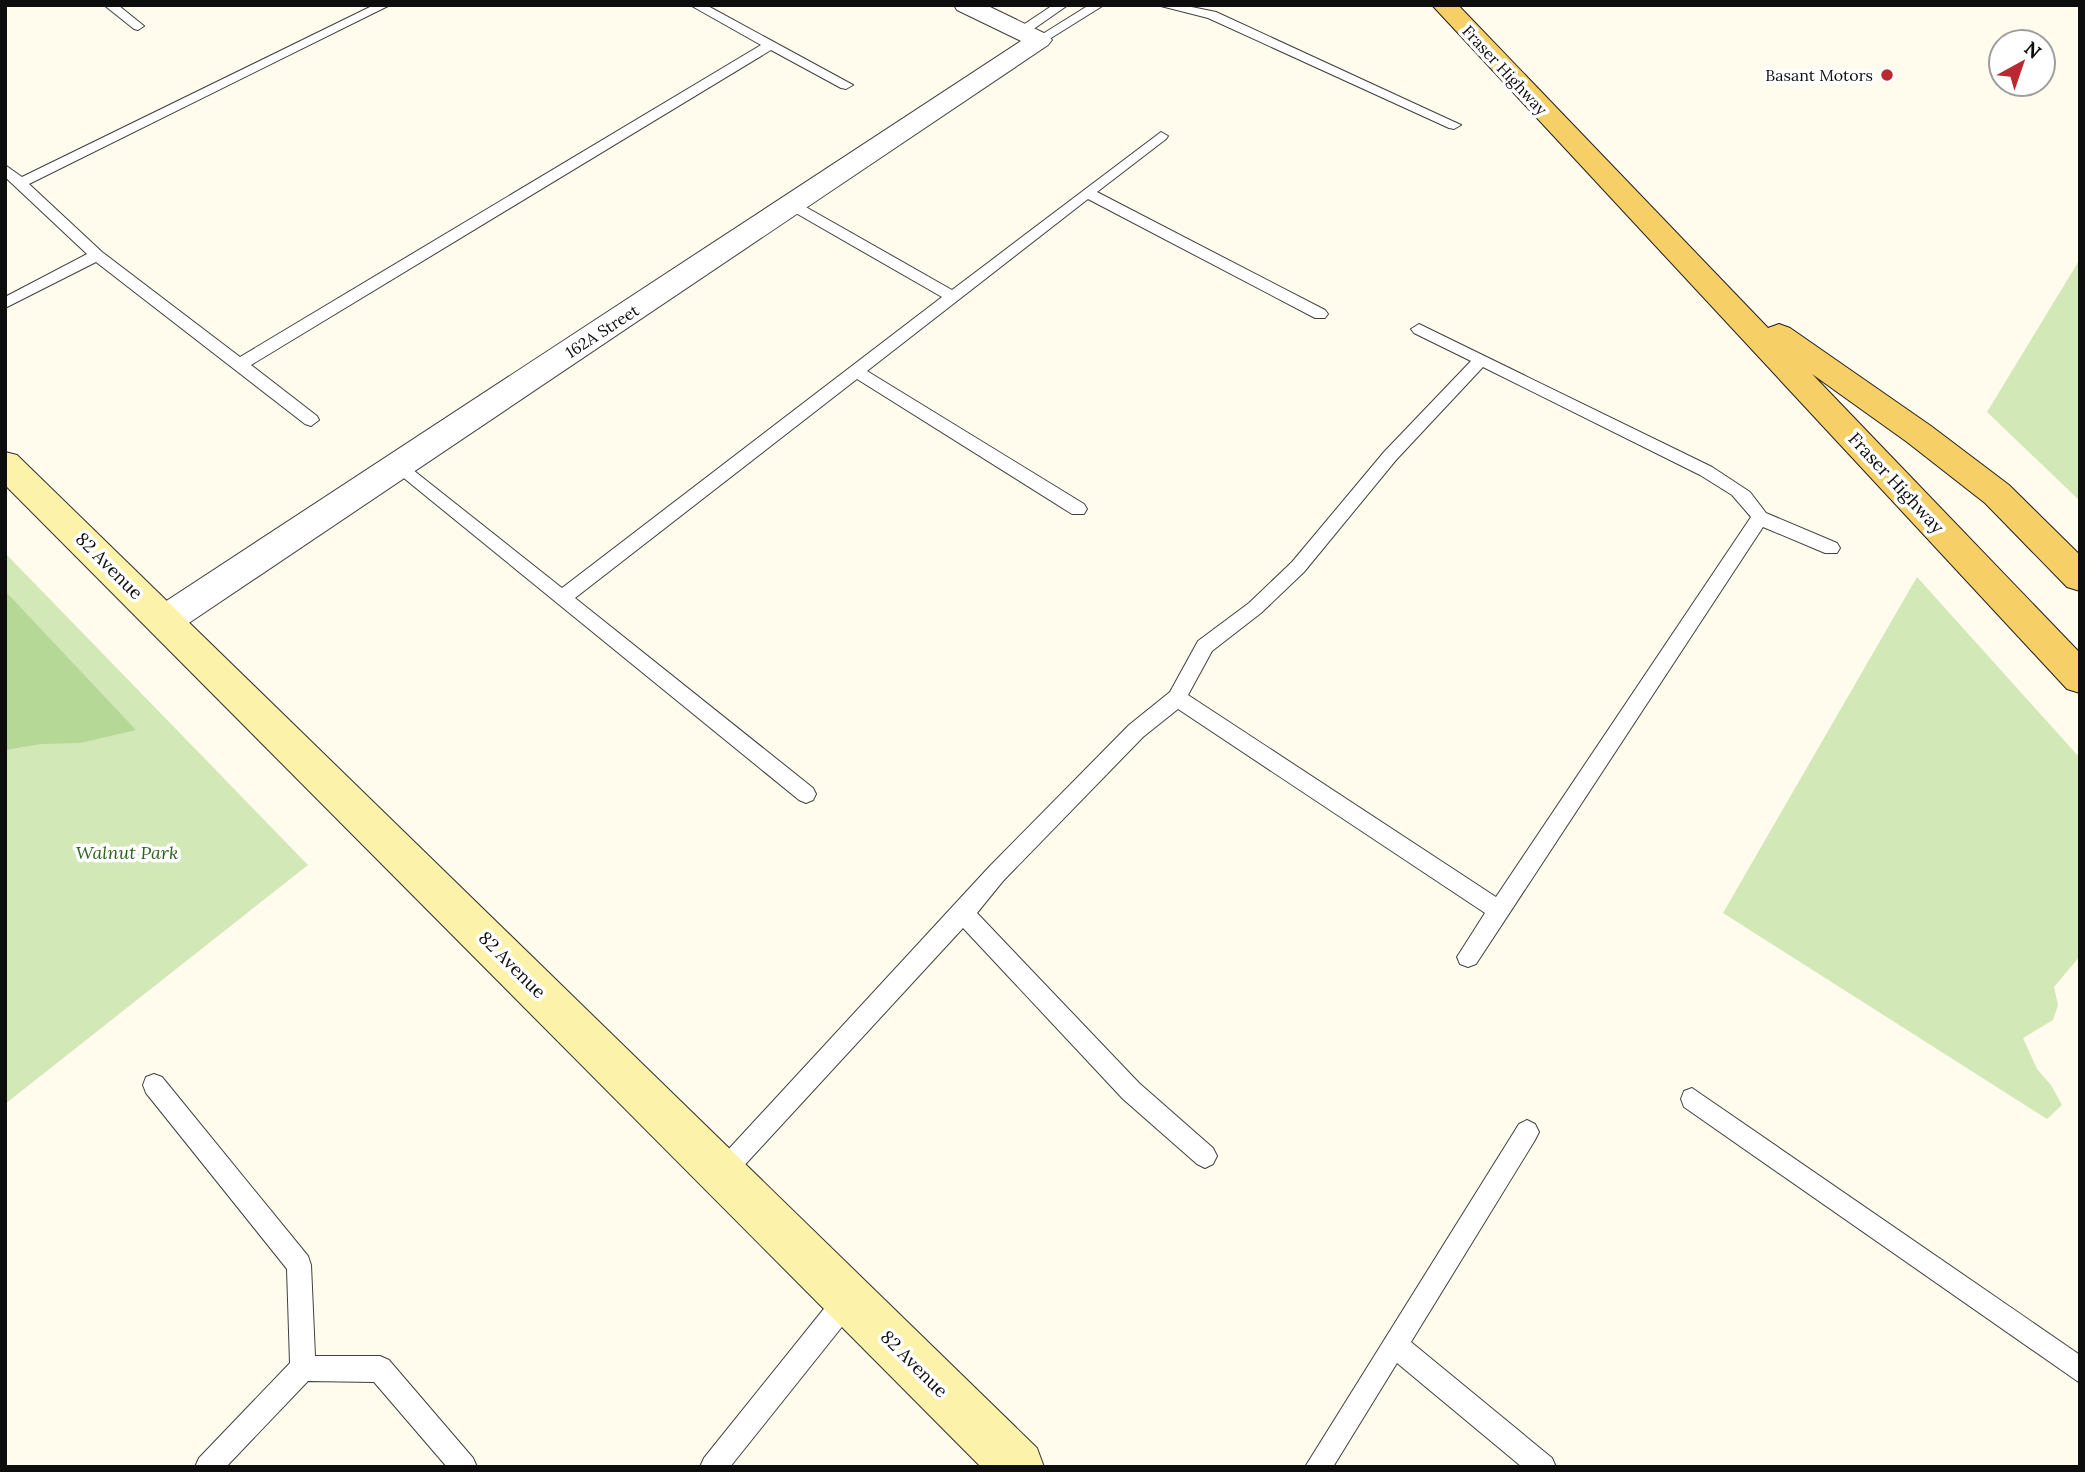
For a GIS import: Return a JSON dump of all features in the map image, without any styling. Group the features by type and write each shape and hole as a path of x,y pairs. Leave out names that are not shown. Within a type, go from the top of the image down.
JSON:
{"main road":[{"name":"Fraser Highway","path":"1444,5 2080,678"},
{"name":"Fraser Highway","path":"1711,288 1919,434 1997,494 2080,577"}],"street":[{"path":"966,5 1030,36"},
{"name":"162A Street","path":"164,621 792,205 1030,36"},
{"name":"82 Avenue","path":"5,464 1018,1467"}],"lane":[{"path":"110,5 138,26"},
{"path":"20,183 384,5"},
{"path":"696,5 846,85"},
{"path":"1030,36 1062,5"},
{"path":"1030,36 1098,5"},
{"path":"1163,5 1212,15 1454,125"},
{"path":"1212,15 1226,5"},
{"path":"239,365 770,45"},
{"path":"562,598 1161,136"},
{"path":"5,169 97,255 311,421"},
{"path":"1087,193 1320,314"},
{"path":"792,205 953,297"},
{"path":"5,303 97,255"},
{"path":"1419,329 1716,477 1755,506 1760,518 1831,548"},
{"path":"722,1173 996,874 1136,731 1177,698 1205,646 1228,625 1255,608 1298,567 1390,456 1481,360"},
{"path":"856,371 1078,509"},
{"path":"397,466 806,794"},
{"path":"1468,957 1760,518"},
{"path":"1177,698 1499,911"},
{"path":"963,913 1131,1091 1205,1156"},
{"path":"154,1085 299,1265 303,1368 208,1467"},
{"path":"1692,1099 2080,1370"},
{"path":"1318,1467 1527,1132"},
{"path":"713,1467 848,1299"},
{"path":"1395,1346 1543,1467"},
{"path":"303,1368 380,1369 464,1467"}],"green space":[{"path":"2080,259 2080,501 1987,412"},
{"name":"Walnut Park","path":"5,553 308,865 5,1104"},
{"path":"1917,577 2080,758 2080,956 2054,987 2058,1005 2053,1020 2023,1038 2037,1069 2051,1085 2062,1105 2047,1119 1723,913"},
{"path":"5,591 136,730 80,743 41,744 5,750"}],"place":[{"name":"Basant Motors","path":"1887,75"}]}
